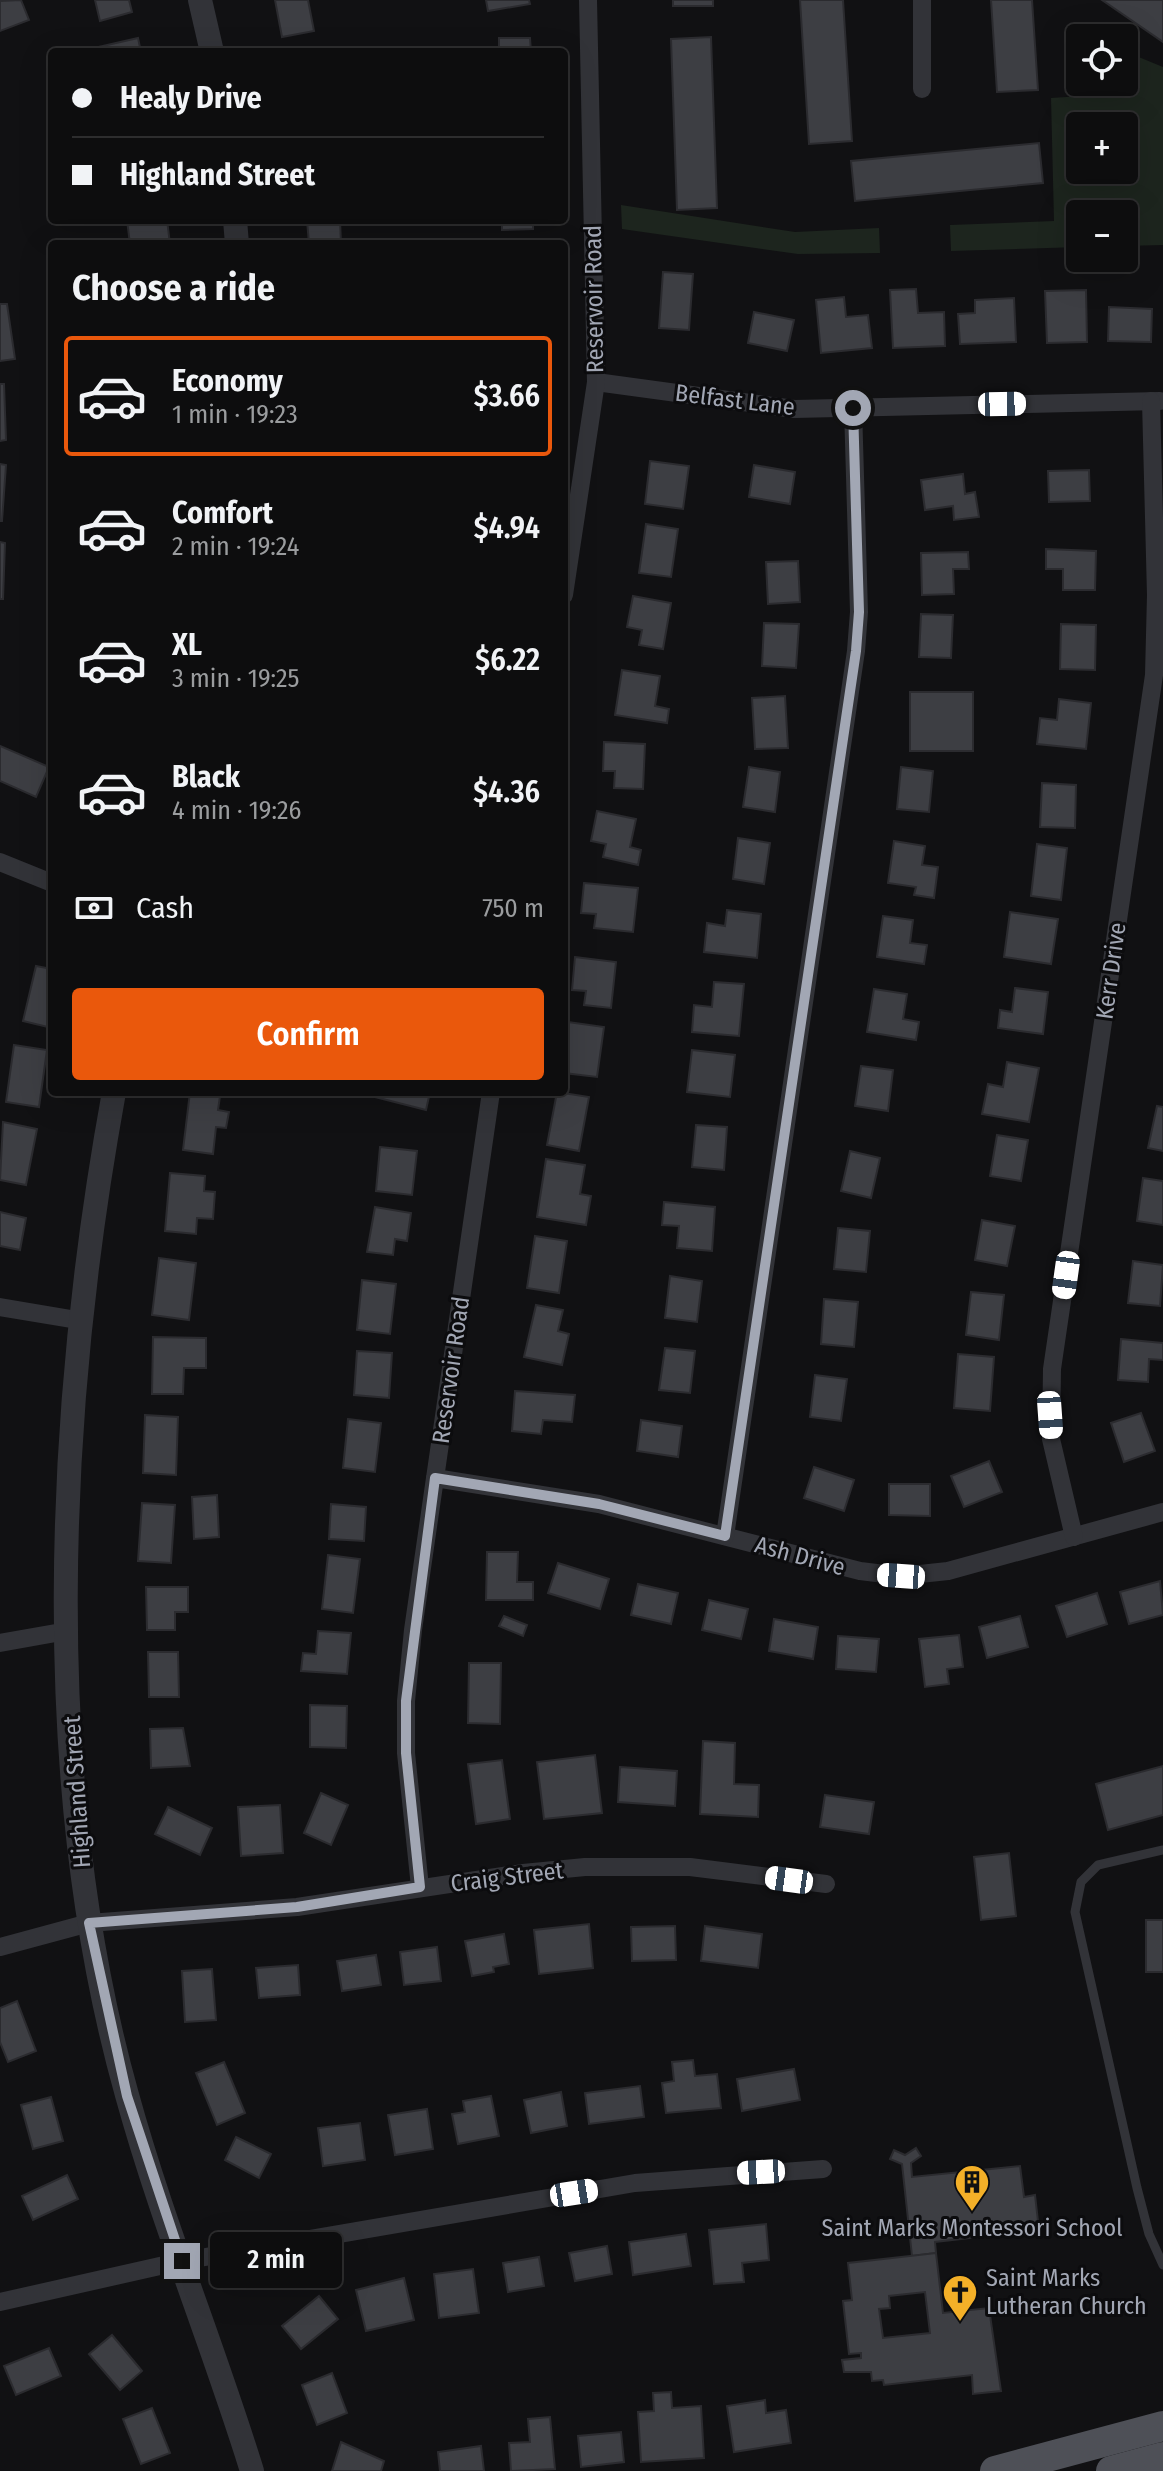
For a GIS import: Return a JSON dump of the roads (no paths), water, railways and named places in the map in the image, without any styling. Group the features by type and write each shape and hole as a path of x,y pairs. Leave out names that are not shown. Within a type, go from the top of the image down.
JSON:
{"main road":[{"path":"995,2471 1163,2426"},
{"path":"1111,2471 1163,2457"}],"street":[{"path":"200,0 211,48"},
{"name":"Reservoir Road","path":"568,568 596,382 588,0"},
{"path":"922,0 922,89"},
{"name":"Belfast Lane","path":"596,382 794,409 1157,401"},
{"name":"Kerr Drive","path":"1074,1537 1051,1439 1052,1369 1154,675 1157,401"},
{"path":"725,1536 856,651 859,612 853,408"},
{"path":"0,862 48,881"},
{"name":"Highland Street","path":"113,1096 83,1321 70,1472 67,1631 76,1801 89,1923 127,2096 252,2471"},
{"name":"Reservoir Road","path":"420,1887 406,1753 406,1701 490,1096"},
{"path":"0,1307 83,1321"},
{"name":"Ash Drive","path":"435,1478 599,1504 860,1571 901,1576 948,1571 1163,1512"},
{"path":"0,1643 67,1631"},
{"name":"Craig Street","path":"0,1947 89,1923 297,1907 523,1873 641,1866 690,1867 826,1884"},
{"path":"0,2302 182,2261 635,2183 823,2169"}],"lane":[{"path":"1163,1850 1098,1865 1081,1882 1075,1912 1137,2188 1149,2234 1163,2265"}],"place":[{"name":"Saint Marks Montessori School","path":"972,2213"},
{"name":"Saint Marks Lutheran Church","path":"960,2323"}]}
